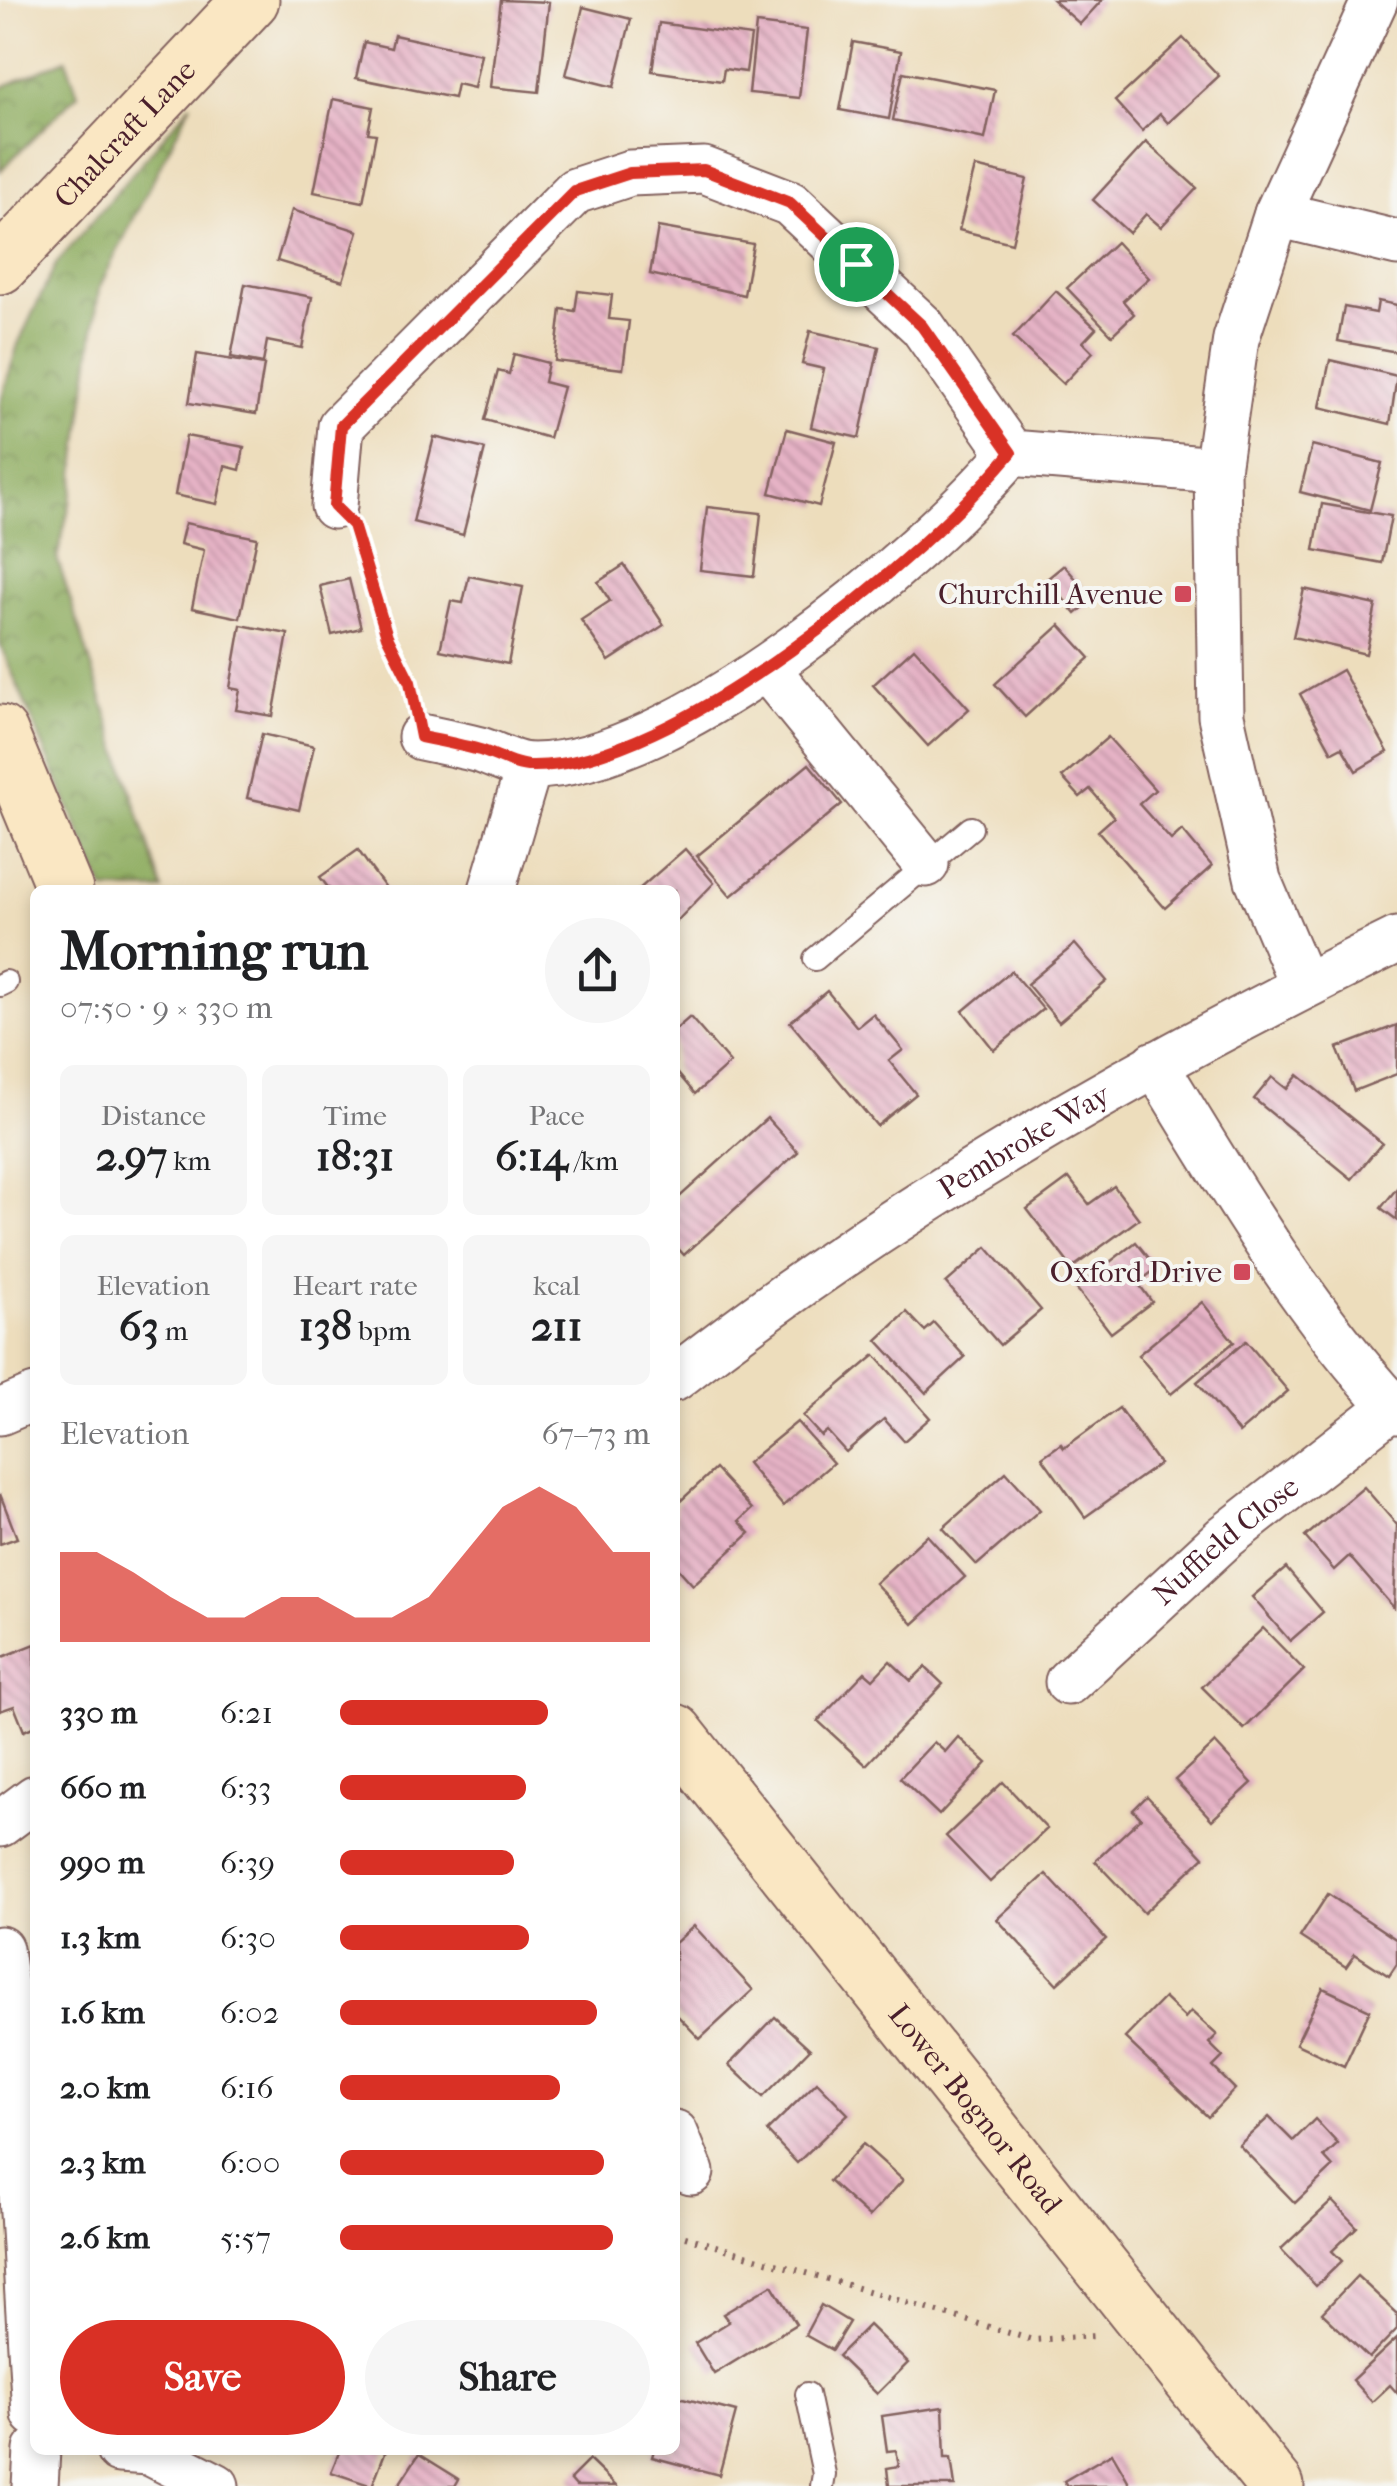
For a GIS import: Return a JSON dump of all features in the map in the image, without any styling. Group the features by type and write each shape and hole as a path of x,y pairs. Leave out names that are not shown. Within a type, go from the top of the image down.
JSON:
{"main road":[{"name":"Chalcraft Lane","path":"0,266 251,0"},
{"path":"0,733 63,885"},
{"name":"Lower Bognor Road","path":"680,1738 1276,2486"}],"street":[{"path":"1303,986 1258,880 1221,716 1217,470 1236,339 1277,214 1358,5"},
{"path":"334,506 341,426 575,191 630,173 704,170 790,203 922,326 1011,453"},
{"path":"1277,214 1397,243"},
{"path":"1011,453 1217,470"},
{"path":"421,737 530,766 623,748 767,669 965,508 1011,453"},
{"path":"767,669 926,864"},
{"path":"494,885 530,766"},
{"name":"Pembroke Way","path":"680,1374 880,1228 1155,1064 1397,940"},
{"path":"1155,1064 1261,1237 1336,1343 1395,1409"},
{"path":"0,1412 30,1399"},
{"name":"Nuffield Close","path":"1068,1682 1225,1537 1395,1409"},
{"path":"0,1824 30,1802"},
{"path":"0,1949 13,2045 30,2330"},
{"path":"35,2486 37,2455"},
{"path":"155,2455 216,2486"}],"lane":[{"path":"815,959 971,828"},
{"path":"806,2394 824,2474 822,2486"}],"path":[{"path":"334,506 353,525 387,636 410,682 421,737"},
{"path":"680,2235 1033,2340 1124,2334 1150,2324"}],"green space":[{"path":"66,59 78,94 0,171 0,88"},
{"path":"191,104 99,288 73,490 57,558 161,885 102,885 0,644 0,403 18,344 56,264"}],"building":[{"path":"501,0 549,2 539,92 490,87"},
{"path":"1053,0 1102,0 1080,24"},
{"path":"583,7 631,19 614,87 566,75"},
{"path":"659,23 751,36 746,72 724,69 722,81 652,71"},
{"path":"756,24 807,30 799,98 749,93"},
{"path":"394,35 481,54 474,88 457,84 454,98 356,78 364,42 391,48"},
{"path":"1183,38 1219,76 1168,123 1160,114 1142,131 1115,101"},
{"path":"853,42 901,51 889,119 840,110"},
{"path":"903,72 995,90 985,139 893,120"},
{"path":"333,99 373,107 368,133 376,134 363,202 314,192"},
{"path":"1146,142 1197,188 1161,227 1146,214 1129,233 1093,200"},
{"path":"975,167 1027,179 1012,243 959,230"},
{"path":"292,210 358,231 343,281 277,261"},
{"path":"658,227 753,244 744,295 650,274"},
{"path":"1116,242 1149,278 1123,301 1134,314 1112,335 1067,288"},
{"path":"245,284 312,297 302,348 267,341 263,363 231,357"},
{"path":"578,291 612,295 609,319 629,321 623,369 555,361 561,309 575,311"},
{"path":"1056,291 1096,328 1083,342 1093,352 1063,384 1013,337"},
{"path":"1378,301 1397,305 1397,352 1338,341 1344,307 1376,313"},
{"path":"810,331 879,347 859,438 811,427 824,369 802,364"},
{"path":"197,354 264,365 256,414 189,403"},
{"path":"514,354 548,363 544,382 563,387 549,438 485,420 498,371 509,374"},
{"path":"1330,360 1397,376 1390,424 1320,407"},
{"path":"787,429 836,442 819,506 770,493"},
{"path":"186,436 244,447 240,470 225,466 217,504 175,495"},
{"path":"434,437 485,449 463,535 413,522"},
{"path":"1312,445 1382,463 1370,510 1300,492"},
{"path":"1322,504 1391,516 1382,563 1314,550"},
{"path":"707,507 761,513 754,576 700,570"},
{"path":"185,523 257,538 240,618 192,608 204,550 180,544"},
{"path":"624,565 664,625 609,661 581,620 610,601 598,582"},
{"path":"1064,565 1093,599 1076,614 1047,579"},
{"path":"469,576 523,587 508,664 440,650 451,601 463,603"},
{"path":"349,579 361,628 332,635 320,586"},
{"path":"1304,589 1376,605 1366,654 1293,637"},
{"path":"241,625 288,634 273,716 236,710 240,690 230,688"},
{"path":"1060,625 1090,658 1025,717 995,684"},
{"path":"914,648 969,709 928,746 873,685"},
{"path":"1342,670 1388,752 1356,771 1342,747 1332,752 1300,694"},
{"path":"262,734 314,746 299,810 247,798"},
{"path":"1108,737 1155,790 1139,804 1171,840 1182,830 1212,866 1165,908 1098,831 1114,817 1090,789 1080,797 1062,777"},
{"path":"809,764 842,804 731,896 697,856"},
{"path":"685,849 714,883 680,918 680,885 644,885"},
{"path":"358,850 383,885 326,885 320,877"},
{"path":"1075,944 1107,981 1059,1022 1027,984"},
{"path":"1011,971 1043,1009 994,1050 963,1011"},
{"path":"827,991 857,1027 873,1014 903,1050 889,1061 916,1094 877,1126 790,1022"},
{"path":"690,1017 730,1063 695,1094 680,1076 680,1026"},
{"path":"1397,1025 1397,1074 1354,1091 1337,1048"},
{"path":"1298,1075 1382,1143 1352,1179 1254,1099 1272,1077 1287,1089"},
{"path":"767,1118 798,1152 684,1255 680,1251 680,1196"},
{"path":"1069,1178 1089,1204 1114,1186 1139,1219 1072,1268 1027,1209"},
{"path":"1397,1188 1397,1220 1381,1208"},
{"path":"1136,1242 1157,1268 1138,1283 1152,1302 1111,1333 1076,1288"},
{"path":"987,1247 1041,1310 1000,1345 946,1283"},
{"path":"1202,1302 1234,1342 1171,1394 1138,1355"},
{"path":"907,1312 925,1331 934,1323 965,1357 926,1393 877,1340"},
{"path":"1246,1341 1288,1391 1239,1433 1197,1382"},
{"path":"875,1355 930,1418 904,1441 884,1419 846,1452 827,1431 821,1436 803,1416"},
{"path":"1119,1408 1159,1464 1085,1517 1042,1457 1061,1444 1064,1448"},
{"path":"797,1422 833,1463 783,1506 747,1463"},
{"path":"715,1469 752,1509 739,1521 750,1533 693,1585 680,1571 680,1501"},
{"path":"1006,1472 1040,1510 977,1565 943,1528"},
{"path":"1364,1487 1397,1525 1394,1608 1349,1556 1334,1570 1305,1537"},
{"path":"0,1494 17,1538 0,1544"},
{"path":"927,1535 965,1577 913,1624 875,1583"},
{"path":"1286,1568 1323,1612 1290,1641 1252,1597"},
{"path":"1263,1628 1304,1670 1244,1729 1202,1687"},
{"path":"30,1646 30,1728 24,1731 14,1706 0,1711 0,1658"},
{"path":"890,1661 911,1681 925,1667 943,1684 866,1765 818,1721 865,1672 873,1679"},
{"path":"958,1737 987,1763 939,1815 900,1778 934,1742 945,1752"},
{"path":"1215,1743 1252,1783 1212,1820 1175,1780"},
{"path":"1003,1782 1047,1829 990,1882 946,1836"},
{"path":"1147,1796 1204,1857 1144,1913 1095,1861 1141,1818 1133,1810"},
{"path":"1046,1874 1106,1939 1057,1984 997,1919"},
{"path":"1328,1894 1397,1940 1397,1964 1389,1976 1355,1954 1346,1967 1300,1937"},
{"path":"694,1926 753,1990 700,2039 680,2018 680,1939"},
{"path":"1323,1988 1370,2010 1344,2066 1296,2044"},
{"path":"1164,1998 1185,2018 1191,2011 1217,2035 1209,2043 1223,2057 1213,2067 1235,2089 1208,2117 1125,2038"},
{"path":"775,2017 810,2049 763,2097 729,2065"},
{"path":"817,2082 848,2114 797,2163 767,2131"},
{"path":"1269,2117 1293,2141 1315,2119 1338,2144 1324,2157 1333,2167 1295,2203 1239,2145"},
{"path":"863,2144 903,2180 869,2217 829,2181"},
{"path":"1332,2201 1357,2227 1332,2251 1342,2261 1316,2286 1281,2249"},
{"path":"1357,2276 1397,2313 1397,2329 1369,2358 1322,2313"},
{"path":"772,2285 796,2324 714,2374 695,2343 729,2322 723,2314"},
{"path":"821,2305 849,2322 832,2350 805,2335"},
{"path":"869,2325 908,2363 877,2394 838,2356"},
{"path":"1397,2338 1397,2393 1390,2385 1372,2402 1352,2380"},
{"path":"680,2397 736,2412 719,2475 652,2457 680,2455"},
{"path":"943,2407 945,2458 951,2458 955,2486 889,2486 887,2468 899,2466 896,2450 887,2451 882,2416"},
{"path":"1112,2453 1131,2486 1067,2486 1064,2481"},
{"path":"338,2455 384,2455 372,2486 331,2472"},
{"path":"418,2455 459,2479 455,2486 398,2486"},
{"path":"589,2460 616,2486 576,2486 570,2479"}],"place":[{"name":"Churchill Avenue","path":"1183,594"},
{"name":"Oxford Drive","path":"1242,1272"}],"route":[{"path":"704,170 790,203 856,264 922,326 1011,453 965,508 767,669 623,748 530,766 421,737 410,682 387,636 353,525 334,506 341,426 575,191 630,173 704,170"}]}
